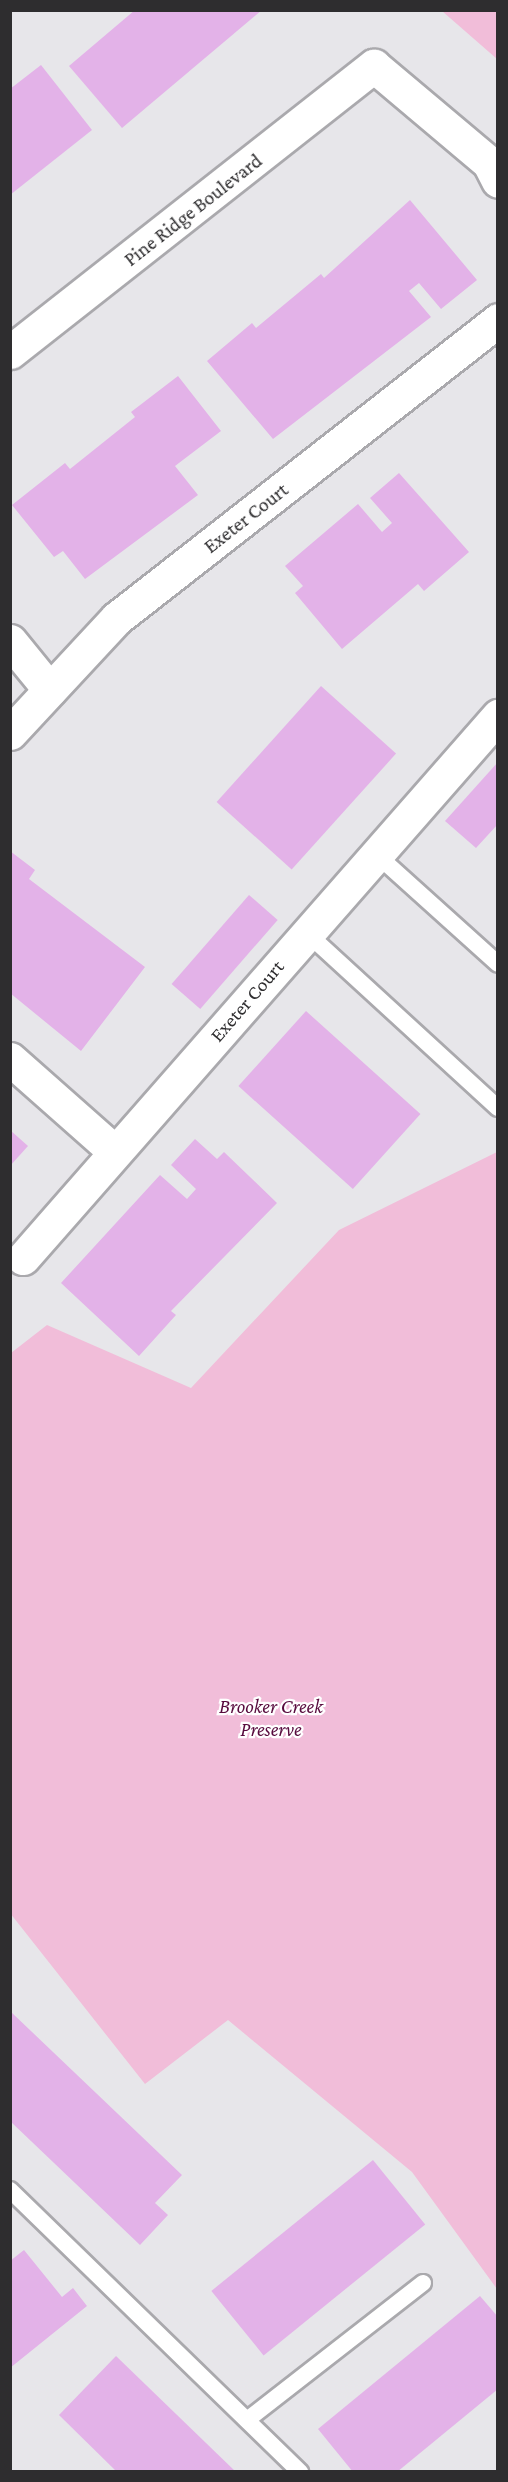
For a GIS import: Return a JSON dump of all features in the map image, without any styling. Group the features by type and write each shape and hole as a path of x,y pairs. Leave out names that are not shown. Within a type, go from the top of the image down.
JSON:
{"street":[{"name":"Pine Ridge Boulevard","path":"10,352 375,66 489,163 498,181"},
{"name":"Exeter Court","path":"10,732 117,618 498,320"},
{"path":"10,641 50,690"},
{"name":"Exeter Court","path":"23,1258 498,716"},
{"path":"10,1059 115,1152"}],"lane":[{"path":"376,854 498,964"},
{"path":"307,933 498,1108"},
{"path":"14,2201 300,2472"},
{"path":"247,2420 423,2283"}],"green space":[{"path":"442,11 497,11 497,59"},
{"name":"Brooker Creek Preserve","path":"497,1152 497,2289 412,2172 228,2020 145,2084 10,1913 11,1353 47,1325 191,1388 339,1230"}],"building":[{"path":"135,10 262,10 122,128 69,66"},
{"path":"41,65 92,130 10,195 10,89"},
{"path":"410,200 477,280 441,309 419,283 409,291 431,317 273,439 207,361 252,323 256,328 321,274 324,278"},
{"path":"178,376 221,431 175,466 198,495 85,579 63,551 54,557 12,505 65,463 70,469 135,417 131,412"},
{"path":"399,473 469,552 424,591 418,584 342,649 295,593 303,586 285,566 358,504 382,532 392,523 370,498"},
{"path":"321,686 396,754 292,870 217,802"},
{"path":"498,762 498,824 476,848 445,821"},
{"path":"10,851 35,870 29,879 145,967 81,1051 10,993"},
{"path":"249,895 278,920 200,1009 172,984"},
{"path":"306,1011 420,1114 353,1189 238,1086"},
{"path":"10,1130 28,1146 10,1166"},
{"path":"195,1139 217,1159 224,1152 277,1203 171,1311 176,1315 139,1356 61,1283 160,1175 187,1199 196,1189 171,1165"},
{"path":"10,2011 182,2175 155,2203 168,2215 140,2245 10,2121"},
{"path":"373,2160 425,2225 264,2355 211,2291"},
{"path":"24,2250 62,2297 73,2288 87,2306 10,2368 10,2261"},
{"path":"480,2296 498,2317 498,2389 397,2472 353,2472 318,2429"},
{"path":"116,2356 236,2472 117,2472 59,2415"}]}
